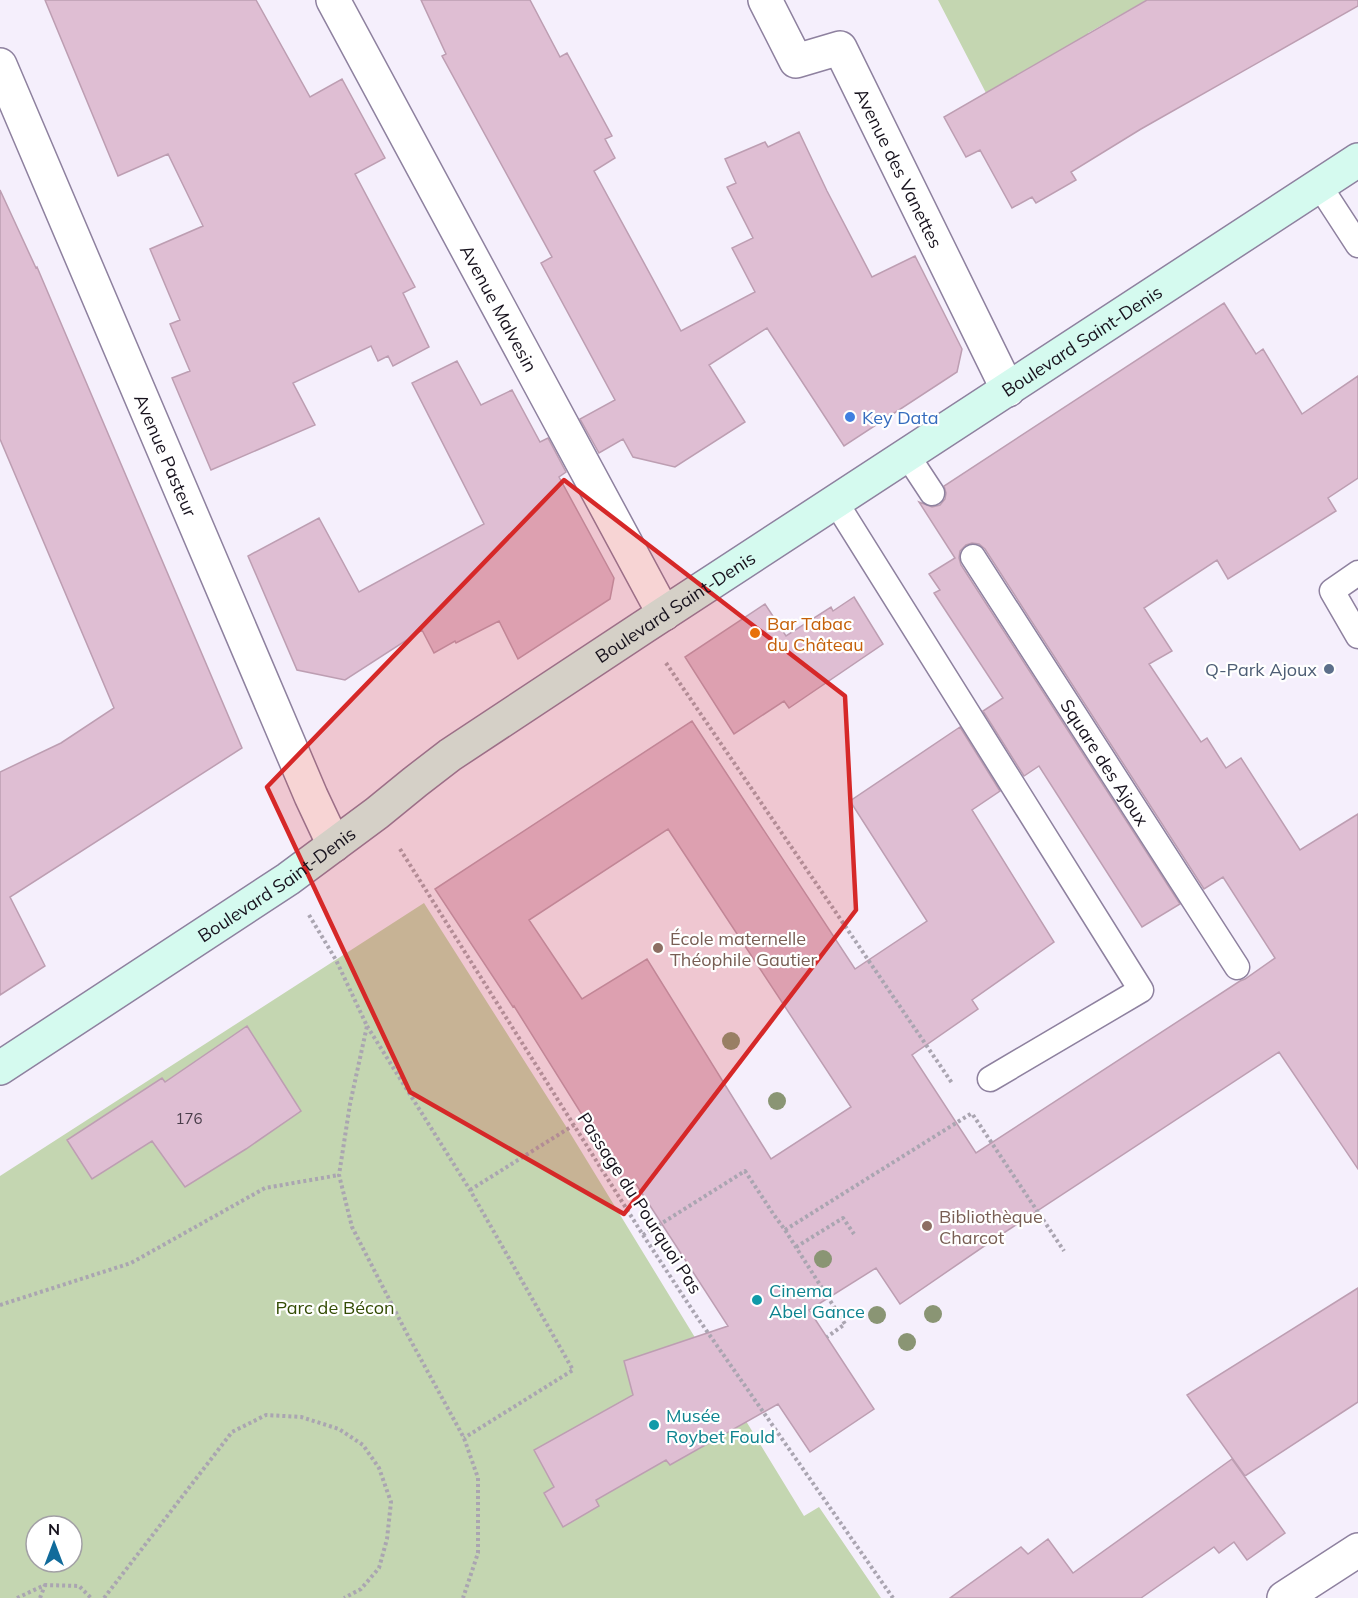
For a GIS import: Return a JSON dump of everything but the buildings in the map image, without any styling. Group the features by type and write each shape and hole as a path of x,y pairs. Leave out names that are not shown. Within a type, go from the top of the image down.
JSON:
{"main road":[{"name":"Boulevard Saint-Denis","path":"0,1068 288,879 450,755 1358,160"}],"street":[{"name":"Avenue Malvesin","path":"333,0 653,621"},
{"name":"Avenue des Vanettes","path":"765,0 796,61 840,48 1008,390"},
{"name":"Avenue Pasteur","path":"0,65 311,796 334,845"},
{"path":"1284,1598 1358,1550"}],"lane":[{"path":"1320,185 1358,245"},
{"path":"907,455 932,493"},
{"path":"836,501 1141,990 990,1079"},
{"name":"Square des Ajoux","path":"973,557 1237,967"},
{"path":"1358,573 1332,591 1358,636"}],"path":[{"path":"653,621 953,1085"},
{"name":"Passage du Pourquoi Pas","path":"377,813 643,1235 697,1317 892,1598"},
{"path":"288,879 336,960 367,1026 470,1190 573,1370 464,1438"},
{"path":"367,1026 350,1104 339,1176 352,1227 464,1438 478,1478 478,1552 463,1598"},
{"path":"785,1230 972,1113 1064,1251"},
{"path":"470,1190 574,1125"},
{"path":"643,1235 746,1171 845,1324 827,1337"},
{"path":"0,1305 131,1263 265,1188 339,1176"},
{"path":"796,1247 843,1218 854,1234"},
{"path":"104,1598 232,1432 266,1415 301,1417 339,1429 363,1445 379,1468 391,1502 387,1539 379,1568 361,1589 344,1598"},
{"path":"40,1598 45,1585"},
{"path":"17,1598 45,1585 79,1586 91,1598"}],"highlighted area":[{"path":"564,480 845,696 856,910 624,1214 410,1092 267,787"}],"green space":[{"path":"938,0 1147,0 986,93"},
{"name":"Parc de Bécon","path":"424,903 567,1128 804,1516 819,1507 881,1598 0,1598 0,1176"}],"place":[{"name":"Key Data","path":"850,417"},
{"name":"Bar Tabac du Château","path":"755,633"},
{"name":"Q-Park Ajoux","path":"1329,669"},
{"name":"École maternelle Théophile Gautier","path":"658,948"},
{"name":"Bibliothèque Charcot","path":"927,1226"},
{"name":"Cinema Abel Gance","path":"757,1300"},
{"name":"Musée Roybet Fould","path":"654,1425"}]}
